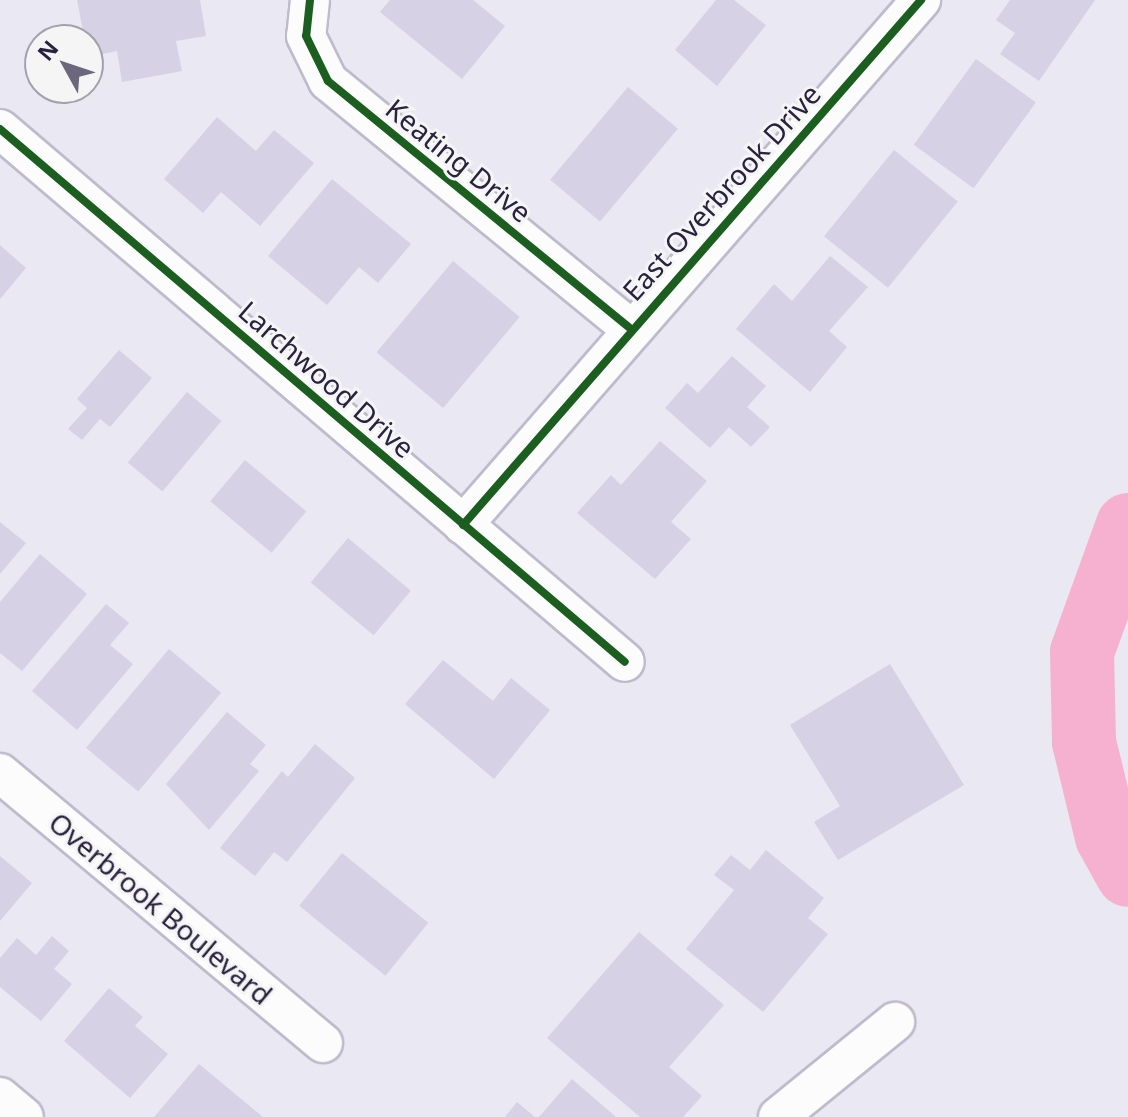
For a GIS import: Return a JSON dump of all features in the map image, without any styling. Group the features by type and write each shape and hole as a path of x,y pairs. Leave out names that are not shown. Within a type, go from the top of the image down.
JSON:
{"street":[{"name":"Keating Drive","path":"310,0 306,36 328,81 629,327"},
{"name":"East Overbrook Drive","path":"463,525 629,327 921,0"},
{"name":"Larchwood Drive","path":"3,137 625,662"},
{"name":"Overbrook Boulevard","path":"0,773 323,1043"},
{"path":"778,1117 895,1022"},
{"path":"0,1097 24,1117"}],"building":[{"path":"77,0 200,0 206,36 176,41 182,71 122,82 117,51 104,54 104,24 82,24"},
{"path":"390,0 473,0 505,26 462,79 380,12"},
{"path":"716,0 734,0 766,25 717,86 675,50"},
{"path":"1010,0 1095,0 1039,81 1000,54 1015,33 996,20"},
{"path":"976,59 1036,102 974,188 914,145"},
{"path":"628,87 678,129 600,221 550,180"},
{"path":"217,117 256,151 274,130 314,163 260,226 221,192 203,213 164,179"},
{"path":"894,150 958,202 888,288 824,236"},
{"path":"332,179 411,244 378,283 359,267 327,305 268,256"},
{"path":"0,245 26,268 0,299"},
{"path":"830,256 868,287 829,331 847,347 810,392 736,329 774,284 792,301"},
{"path":"453,261 520,317 443,408 377,352"},
{"path":"119,350 152,378 110,427 100,419 82,440 68,429 87,408 77,399"},
{"path":"732,356 766,386 747,407 770,427 751,447 729,427 710,448 665,408 687,383 698,393"},
{"path":"187,392 221,421 162,491 128,462"},
{"path":"660,441 707,481 671,522 691,539 655,579 577,513 611,475 621,485"},
{"path":"245,460 306,511 272,553 210,501"},
{"path":"0,522 26,543 0,574"},
{"path":"348,538 411,591 374,635 311,582"},
{"path":"40,554 87,594 22,671 0,653 0,602"},
{"path":"106,604 129,623 110,645 133,664 77,730 32,691"},
{"path":"169,649 221,693 138,792 86,748"},
{"path":"443,660 493,701 511,678 550,710 494,779 405,704"},
{"path":"890,664 964,785 838,860 814,822 840,806 790,725"},
{"path":"227,712 266,745 250,764 259,771 209,830 166,784"},
{"path":"315,744 355,778 287,862 274,852 255,876 220,848 282,771 288,777"},
{"path":"766,850 824,898 808,918 828,934 763,1012 686,949 734,890 714,875 731,855 750,870"},
{"path":"342,853 428,923 385,976 299,906"},
{"path":"0,856 32,883 0,921"},
{"path":"639,932 724,1005 669,1067 702,1096 683,1117 640,1117 547,1038"},
{"path":"52,936 69,951 54,969 72,984 41,1021 0,987 0,958 17,938 36,955"},
{"path":"109,988 143,1017 135,1026 168,1054 130,1098 64,1041"},
{"path":"199,1064 263,1117 154,1117"},
{"path":"572,1079 616,1117 539,1117"},
{"path":"517,1102 535,1117 505,1117"}],"waterway":[{"path":"1128,525 1082,652 1084,742 1107,837 1128,875"}],"cycle path":[{"path":"310,0 306,36 328,81 629,327"},
{"path":"463,525 921,0"},
{"path":"0,129 625,662"}]}
